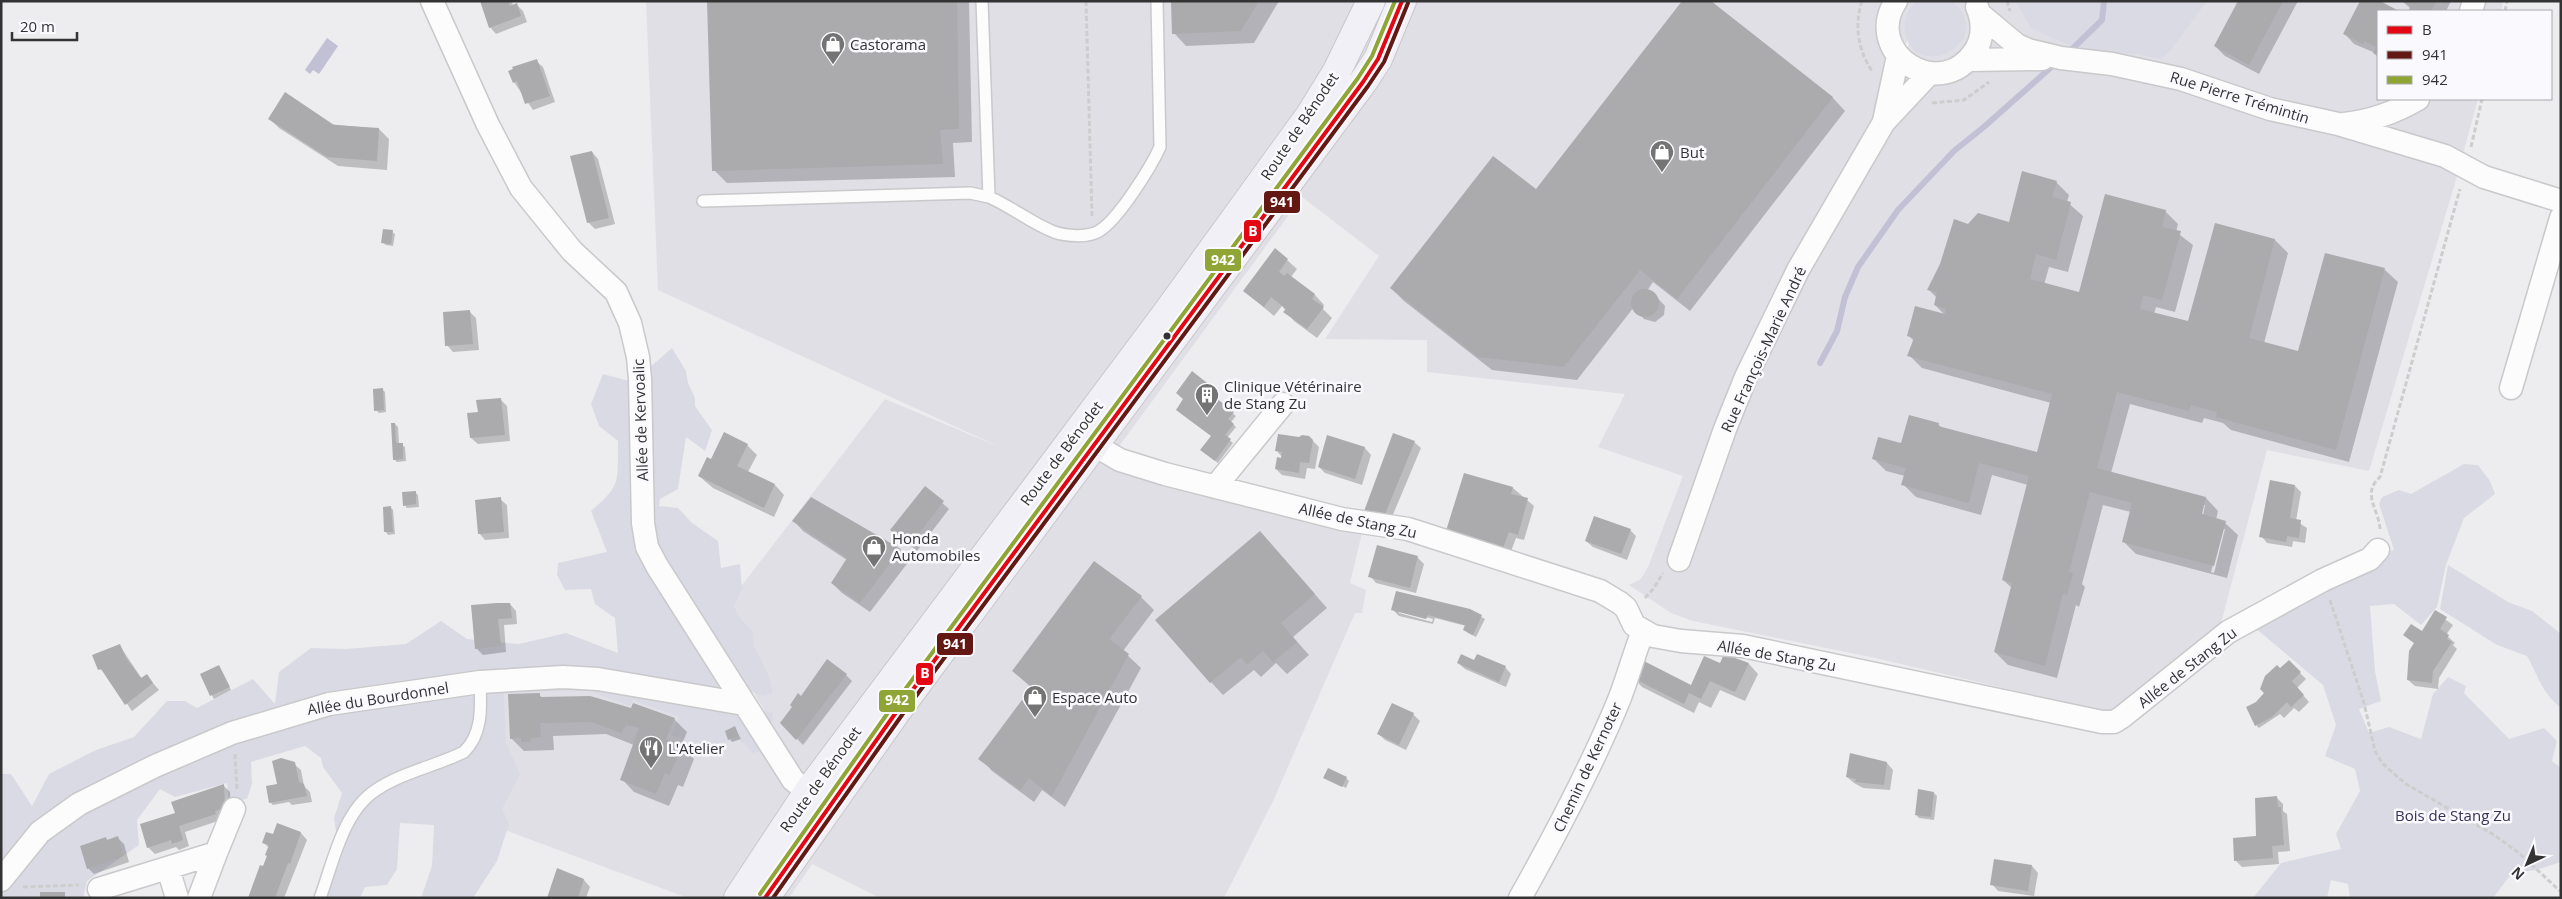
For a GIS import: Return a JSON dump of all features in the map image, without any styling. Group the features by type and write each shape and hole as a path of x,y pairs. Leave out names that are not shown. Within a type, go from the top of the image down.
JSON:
{"main road":[{"name":"Route de Bénodet","path":"738,898 808,792 1163,318 1310,115 1337,71 1372,1"},
{"name":"Route de Bénodet","path":"771,890 898,711 1096,446 1363,82 1378,59 1402,1"}],"street":[{"name":"Allée de Kervoalic","path":"432,1 488,125 521,188 572,251 616,292 625,308 640,371 643,523 647,547 667,584 793,780 808,792"},
{"path":"1892,4 1888,27 1889,38 1898,56 1911,68 1929,74 1955,70 1969,60 1978,46 1982,31 1977,8"},
{"name":"Rue Pierre Trémintin","path":"1977,8 2017,45 2028,50 2061,58 2112,64 2172,77 2270,109 2338,124 2445,156 2484,177 2561,201"},
{"name":"Rue François-Marie André","path":"1884,122 1898,56"},
{"name":"Rue Pierre Trémintin","path":"1969,60 2061,58"},
{"name":"Rue François-Marie André","path":"1680,560 1725,429 1760,347 1798,270 1884,122 1929,74"},
{"path":"2338,124 2365,122 2382,117 2416,100"},
{"path":"2511,388 2561,218"},
{"path":"1057,458 1077,445 1096,446 1093,432 1152,350 1163,318"},
{"path":"1215,487 1283,404"},
{"name":"Allée de Stang Zu","path":"1096,446 1108,454 1132,464 1215,487 1342,518 1408,529 1600,591 1626,608 1632,622 1653,636 1681,641 1743,646 1886,675 2001,702 2114,722 2228,632 2257,614 2323,580 2370,559 2378,550"},
{"name":"Chemin de Kernoter","path":"1520,898 1554,838 1593,759 1619,699 1643,631"},
{"name":"Allée du Bourdonnel","path":"8,884 40,832 63,813 162,763 232,733 329,704 480,682 563,677 598,679 744,704"},
{"path":"771,890 776,864 811,812 808,792"},
{"path":"199,898 234,809"},
{"path":"98,889 216,853"},
{"path":"168,868 177,898"}],"lane":[{"path":"982,1 989,198"},
{"path":"703,201 970,193 1007,205 1042,227 1056,232 1068,235 1093,234 1100,231 1126,202 1155,158 1160,146 1157,1"},
{"path":"320,898 348,826 375,790 464,752 472,744 478,733 481,712 480,682"}],"path":[{"path":"1086,1 1093,234"},
{"path":"2378,550 2380,521 2371,502 2370,492 2374,482 2380,477 2466,166 2482,100"},
{"path":"1626,608 1643,600 1654,588 1670,562 1680,560"},
{"path":"2323,580 2364,703 2375,751 2383,764 2406,784 2494,835 2518,853 2561,892"},
{"path":"232,733 238,770 234,809"},
{"path":"8,884 90,885 98,889"}],"shaded area":[{"path":"646,1 1926,1 1877,104 1932,1 2503,1 2501,10 2377,10 2377,100 2478,100 2455,183 2369,471 2267,450 2221,623 2145,683 2112,713 1875,658 1693,621 1671,613 1629,585 1641,579 1648,567 1683,476 1598,447 1625,394 1427,372 1427,340 1325,339 1379,256 1302,197 1106,464 1362,533 1350,583 1366,590 1362,613 1355,613 1274,799 1224,898 880,898 812,864 789,898 688,898 472,818 494,687 614,688 791,756 713,623 885,399 1002,448 658,290"}],"green space":[{"path":"1917,1 1952,1 1964,16 1966,30 1960,42 1950,51 1937,56 1923,55 1912,48 1905,32 1905,23 1911,7"},
{"path":"2015,1 2207,1 2171,50 2161,59 2135,54 2089,51 2061,42 2031,28"},
{"path":"672,348 686,371 688,383 695,398 695,406 712,430 705,451 686,437 678,489 660,499 659,506 678,508 692,523 718,541 721,568 740,564 742,589 734,606 739,617 753,632 754,646 769,676 773,693 763,696 733,685 755,708 773,713 767,750 753,753 740,740 697,746 671,735 679,717 633,700 630,706 587,690 504,693 506,743 520,774 502,809 509,824 497,861 473,898 421,898 432,866 434,825 400,823 397,869 387,885 365,887 360,898 326,898 340,857 334,818 342,793 323,767 321,758 305,746 251,762 252,784 247,799 229,802 227,783 175,797 160,789 137,820 139,845 87,881 83,898 1,898 1,774 11,774 32,806 49,774 96,750 134,737 167,701 185,701 197,708 253,679 275,704 279,672 311,648 346,649 406,644 441,621 467,639 519,644 566,633 618,653 615,618 595,604 591,589 565,590 557,575 558,563 607,552 591,511 609,494 616,480 617,473 618,441 599,426 591,404 603,374 633,382"},
{"name":"Bois de Stang Zu","path":"2464,464 2478,465 2490,481 2495,494 2464,518 2446,565 2437,607 2421,625 2394,604 2370,606 2375,671 2381,701 2359,709 2369,733 2389,727 2421,739 2433,694 2448,677 2466,686 2464,693 2509,739 2544,728 2557,741 2552,761 2561,768 2561,862 2536,870 2512,873 2493,898 2350,898 2348,884 2331,880 2327,898 2253,898 2281,863 2341,849 2336,834 2360,791 2355,769 2325,756 2336,725 2323,685 2254,627 2304,600 2310,574 2348,560 2394,550 2379,504 2382,497 2399,490 2411,494"},
{"path":"2448,565 2508,602 2532,611 2561,634 2561,708 2545,690 2527,656 2497,645 2440,609"}],"water":[{"path":"327,38 338,46 319,74 313,70 310,74 305,70"}],"building":[{"path":"480,1 508,1 510,6 517,3 521,16 489,28"},
{"name":"Castorama","path":"707,1 957,1 959,129 940,130 943,164 712,171"},
{"path":"1171,1 1259,1 1241,31 1172,34"},
{"name":"But","path":"1682,1 1711,1 1833,97 1677,299 1640,270 1564,367 1478,357 1390,288 1493,156 1536,189"},
{"path":"2238,1 2283,1 2249,65 2214,46"},
{"path":"2360,1 2380,1 2397,10 2377,10 2377,55 2373,53 2376,47 2364,41 2363,44 2343,34"},
{"path":"2402,1 2437,1 2432,10 2409,10 2411,6"},
{"path":"537,59 550,96 525,104 517,81 513,83 508,71 513,69 512,67"},
{"path":"285,92 334,125 379,128 377,161 327,157 268,119"},
{"path":"592,151 609,218 587,223 570,156"},
{"path":"2022,171 2057,181 2052,197 2071,202 2056,260 2036,254 2030,279 2079,292 2105,194 2166,210 2162,227 2181,231 2162,300 2143,295 2140,309 2188,321 2215,223 2275,239 2249,338 2298,351 2325,253 2385,268 2336,450 2216,417 2217,412 2191,405 2189,411 2117,392 2097,468 2206,497 2202,514 2226,521 2214,566 2122,542 2132,503 2090,492 2069,572 2073,573 2067,595 2063,593 2045,666 1994,652 2012,583 2002,580 2029,476 1979,463 1969,503 1901,485 1906,468 1872,459 1878,437 1901,443 1909,415 1939,423 1938,426 2037,452 2052,394 1907,356 1914,338 1907,336 1915,306 1945,314 1946,309 1934,305 1937,292 1927,290 1940,264 1954,219 1968,224 1978,213 2009,222"},
{"path":"383,229 393,230 391,244 381,243"},
{"path":"1275,248 1288,259 1279,272 1284,276 1287,273 1315,294 1312,299 1324,307 1307,329 1283,312 1286,309 1271,297 1264,307 1243,291"},
{"path":"1645,289 1655,293 1659,303 1655,313 1645,317 1635,313 1631,303 1635,293"},
{"path":"470,310 473,344 445,346 443,312"},
{"name":"Clinique Vétérinaire de Stang Zu","path":"1192,371 1211,386 1207,391 1234,412 1228,419 1234,424 1225,435 1231,439 1215,461 1200,450 1211,436 1176,410 1183,399 1176,393"},
{"path":"383,388 384,410 374,411 373,389"},
{"path":"501,398 505,435 470,438 467,413 478,412 476,400"},
{"path":"391,423 395,423 396,443 403,443 403,459 393,460"},
{"path":"724,432 748,444 737,466 775,484 764,508 698,476 707,457 711,459"},
{"path":"1393,433 1415,441 1383,519 1363,514"},
{"path":"1278,434 1299,437 1302,435 1309,436 1313,440 1309,463 1300,462 1299,473 1275,469 1277,457 1281,458 1282,452 1275,451"},
{"path":"1327,435 1365,447 1355,479 1318,467"},
{"path":"1464,473 1513,487 1511,494 1528,498 1518,535 1509,532 1503,548 1445,534"},
{"path":"2270,480 2295,485 2290,518 2301,520 2299,538 2287,536 2286,542 2259,537"},
{"path":"925,486 944,501 910,545 890,530"},
{"path":"416,491 416,504 403,506 402,492"},
{"path":"501,497 504,532 478,534 475,500"},
{"path":"811,497 901,549 860,603 831,583 847,558 792,521"},
{"path":"391,506 393,532 384,532 383,507"},
{"path":"1594,516 1631,529 1621,554 1585,541"},
{"path":"1260,531 1315,594 1281,623 1297,642 1273,662 1263,651 1247,665 1241,657 1210,683 1155,620"},
{"path":"1377,545 1418,556 1410,588 1368,577"},
{"path":"1094,561 1142,596 1109,639 1129,654 1052,796 1029,778 1020,790 978,759 1022,700 1026,703 1036,690 1012,671"},
{"path":"1396,591 1470,609 1482,615 1473,635 1463,630 1465,625 1428,615 1426,619 1391,610"},
{"path":"510,603 512,618 498,619 501,646 475,649 471,605"},
{"path":"2435,610 2447,617 2440,629 2449,635 2447,639 2452,642 2433,671 2432,683 2407,680 2409,651 2414,643 2403,635 2411,624 2422,631"},
{"path":"120,644 126,658 141,678 147,674 153,683 125,705 101,669 98,670 92,655"},
{"path":"1461,654 1474,660 1477,654 1506,666 1499,682 1457,663"},
{"path":"1724,654 1749,663 1735,692 1710,681 1701,699 1689,693 1684,704 1631,677 1640,659 1691,685 1704,656 1720,663"},
{"path":"827,659 847,674 796,740 780,723 792,707 790,705 798,693 801,696"},
{"path":"2289,660 2301,672 2292,681 2304,695 2291,707 2287,702 2272,717 2255,726 2246,707 2256,702 2264,693 2260,689 2265,676 2277,665 2280,668"},
{"path":"219,665 230,687 210,696 200,674"},
{"path":"540,693 540,697 590,696 631,708 633,703 675,718 666,739 682,745 670,775 665,773 656,794 620,780 639,728 626,725 621,733 592,722 540,723 541,737 531,738 530,742 521,742 521,738 510,739 508,694"},
{"path":"1392,703 1414,713 1399,745 1377,734"},
{"path":"735,726 739,736 728,740 725,731"},
{"path":"1850,753 1887,762 1884,785 1855,782 1856,779 1846,777"},
{"path":"281,758 295,762 299,782 304,784 307,796 269,803 266,786 277,784 272,761"},
{"path":"1328,768 1347,777 1342,787 1323,778"},
{"path":"224,784 225,808 215,811 216,814 179,826 183,840 172,844 171,840 147,848 140,824 175,813 171,802"},
{"path":"1918,789 1934,792 1931,817 1915,815"},
{"path":"2277,796 2278,807 2281,807 2284,845 2272,846 2273,858 2234,861 2233,838 2256,836 2255,798"},
{"path":"277,823 301,832 290,864 288,863 275,898 248,898 260,865 263,866 267,856 265,855 269,845 262,843 266,832 273,834"},
{"path":"118,836 124,856 87,869 80,846 106,837 107,840"},
{"path":"1994,859 2032,865 2028,891 1990,885"},
{"path":"557,868 584,879 578,898 547,898"},
{"path":"40,892 65,892 65,898 40,898"}],"waterway":[{"path":"2067,54 2102,20 2104,1"},
{"path":"1820,363 1837,331 1845,297 1858,267 1898,210 1954,151 2057,62"}],"transit line":[{"name":"942","path":"760,894 892,707 1358,78 1372,56 1395,1"},
{"name":"B","path":"765,898 897,711 1363,82 1378,59 1402,1"},
{"name":"941","path":"773,898 902,715 1368,86 1384,62 1408,3"}],"place":[{"name":"Castorama","path":"833,65"},
{"name":"But","path":"1662,173"},
{"name":"Clinique Vétérinaire de Stang Zu","path":"1207,416"},
{"name":"Honda Automobiles","path":"874,568"},
{"name":"Espace Auto","path":"1035,718"},
{"name":"L'Atelier","path":"651,769"}]}
